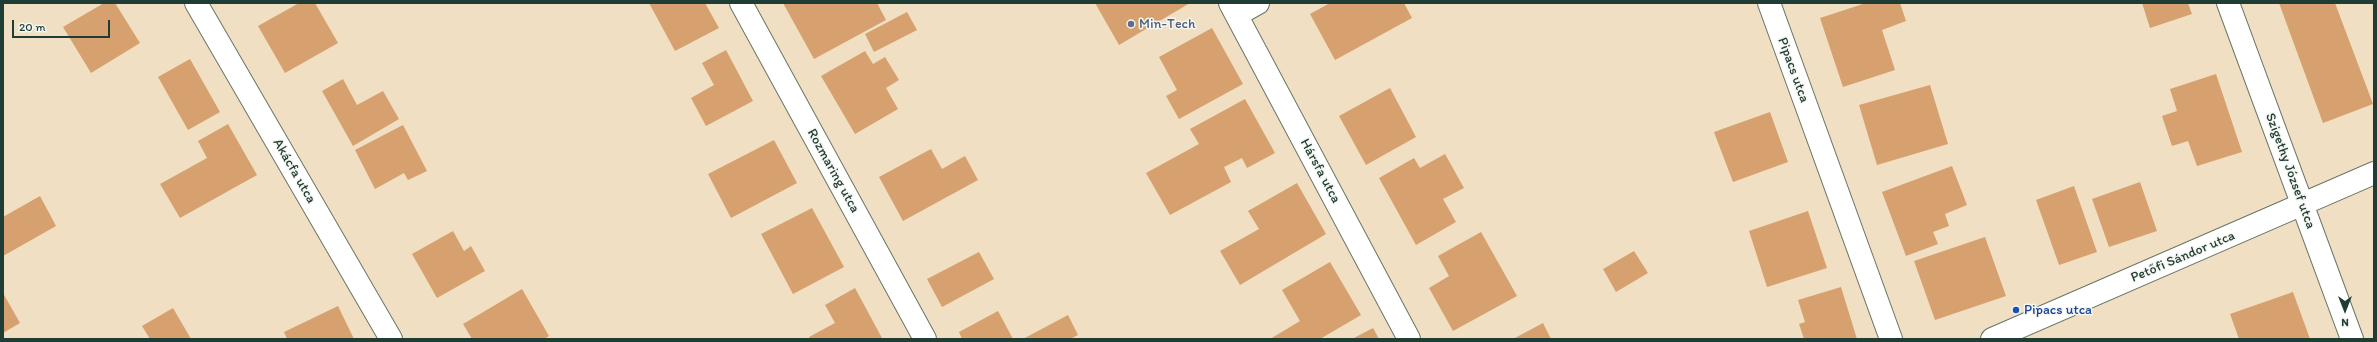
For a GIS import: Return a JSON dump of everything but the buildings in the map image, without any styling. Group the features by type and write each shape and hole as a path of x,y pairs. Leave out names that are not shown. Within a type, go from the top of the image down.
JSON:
{"street":[{"name":"Akácfa utca","path":"196,3 391,339"},
{"name":"Rozmaring utca","path":"741,3 925,339"},
{"path":"1233,9 1258,3"},
{"name":"Pipacs utca","path":"1769,3 1891,339"},
{"name":"Szigethy József utca","path":"2228,3 2352,339"},
{"name":"Hársfa utca","path":"1233,9 1409,339"},
{"name":"Petőfi Sándor utca","path":"1992,339 2374,173"}],"place":[{"name":"Min-Tech","path":"1131,24"},
{"name":"Pipacs utca","path":"2016,310"}]}
